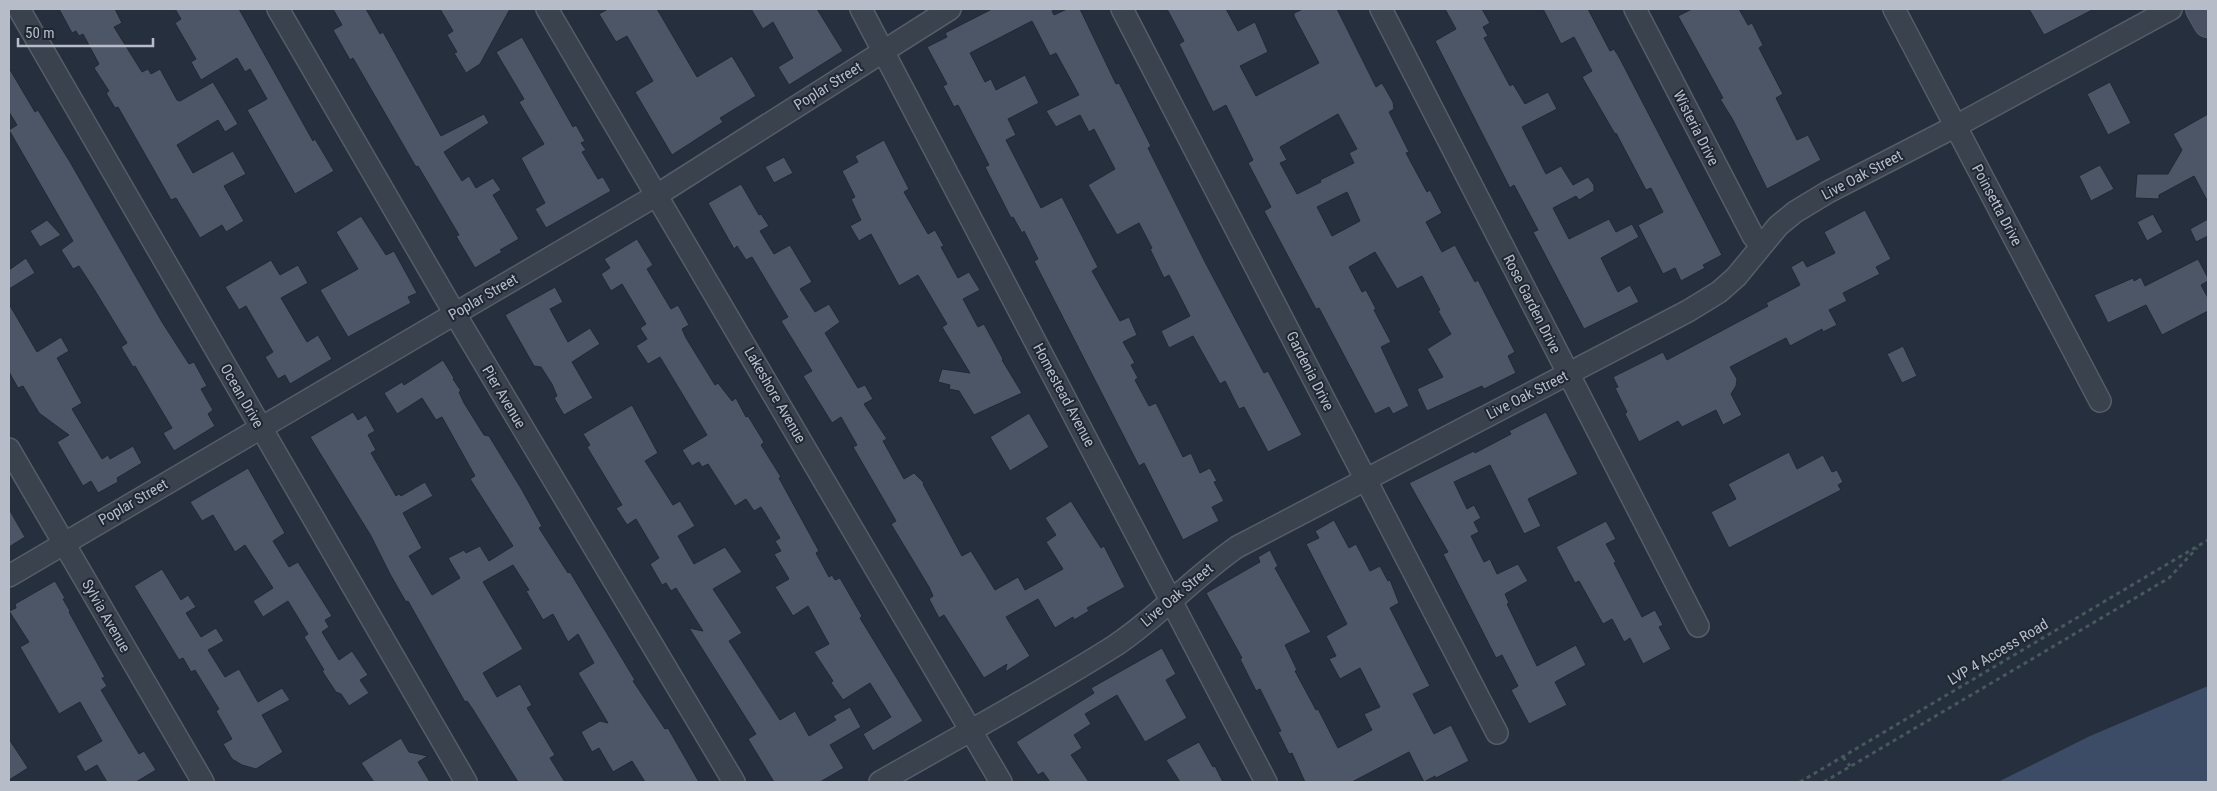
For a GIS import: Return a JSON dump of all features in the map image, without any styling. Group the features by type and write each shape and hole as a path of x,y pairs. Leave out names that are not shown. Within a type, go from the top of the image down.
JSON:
{"street":[{"name":"Ocean Drive","path":"19,9 466,782"},
{"name":"Pier Avenue","path":"278,9 455,314 734,782"},
{"name":"Lakeshore Avenue","path":"547,9 658,195 1001,782"},
{"name":"Homestead Avenue","path":"861,9 1266,782"},
{"name":"Poplar Street","path":"9,576 658,195 950,9"},
{"name":"Gardenia Drive","path":"1122,9 1497,733"},
{"name":"Rose Garden Drive","path":"1381,9 1698,626"},
{"name":"Wisteria Drive","path":"1635,9 1752,236 1761,245"},
{"name":"Poinsetta Drive","path":"1894,9 2100,401"},
{"name":"Live Oak Street","path":"880,782 1116,644 1154,617 1206,569 1237,548 1688,311 1719,292 1736,277 1778,226 1795,212 1828,192 1956,126 2171,9"},
{"path":"2200,9 2208,23"},
{"name":"Sylvia Avenue","path":"9,449 203,782"}],"path":[{"name":"LVP 4 Access Road","path":"1800,782 2208,540"},
{"path":"1824,782 2169,578 2200,545"},
{"path":"1843,757 1850,766"}],"water":[{"path":"2208,686 2208,782 1998,782 2090,736"}],"building":[{"path":"59,9 115,9 122,23 114,27 142,72 148,69 151,74 160,69 177,100 180,101 213,82 238,124 225,132 218,120 177,145 193,173 233,151 246,174 224,186 244,221 226,232 222,225 200,238 176,198 171,200 118,107 115,108 106,93 109,91 94,68 99,64 83,34 79,36 76,31 72,33"},
{"path":"175,9 239,9 313,141 315,139 334,171 295,194 247,110 267,99 250,69 245,72 237,58 201,80 191,62 196,59 175,23 181,19"},
{"path":"333,9 366,9 380,34 383,32 441,136 484,114 489,123 444,152 462,181 469,176 476,188 493,178 501,190 493,195 519,239 500,250 502,252 475,268 456,236 459,235 418,166 416,167 353,58 350,60 333,30 342,25"},
{"path":"440,9 510,9 480,64 466,73 454,53 457,52 447,35 453,31"},
{"path":"608,9 657,9 697,77 732,56 756,96 720,118 723,122 672,155 635,92 653,81 627,36 616,42 599,14"},
{"path":"751,9 817,9 843,51 789,85 778,67 793,58 773,22 763,29"},
{"path":"992,9 1056,9 1052,11 1054,15 1067,9 1080,9 1116,84 1119,83 1151,146 1148,148 1206,264 1264,373 1268,371 1302,435 1268,452 1244,407 1239,409 1225,381 1220,384 1193,336 1169,348 1161,331 1190,316 1169,275 1164,278 1139,223 1117,235 1088,185 1115,169 1094,129 1089,132 1080,115 1056,127 1046,111 1079,95 1056,53 1050,56 1032,21 970,53 985,82 991,79 996,90 1025,75 1039,103 1008,119 1016,135 1006,140 1041,208 1062,197 1098,267 1092,271 1120,321 1129,317 1137,335 1123,342 1135,363 1131,365 1138,378 1135,380 1149,406 1156,403 1183,457 1191,453 1200,473 1210,468 1217,481 1214,482 1224,501 1212,507 1219,521 1183,540 1144,463 1139,466 1034,261 1038,259 1024,231 1022,233 1013,217 1011,218 985,167 989,165 958,105 954,107 943,86 947,84 927,47 947,37 945,33"},
{"path":"1167,9 1226,9 1238,31 1255,22 1268,52 1240,66 1256,96 1319,63 1294,13 1303,9 1337,9 1376,87 1382,83 1393,102 1394,109 1389,112 1409,152 1406,153 1427,192 1430,190 1442,213 1426,222 1442,252 1455,245 1475,282 1478,280 1515,352 1508,356 1516,373 1484,389 1482,386 1427,411 1417,389 1443,377 1427,349 1451,334 1422,276 1397,289 1375,252 1349,267 1362,292 1366,290 1391,342 1381,347 1409,406 1393,414 1389,407 1375,414 1319,308 1316,309 1264,211 1271,207 1248,163 1253,160 1226,105 1213,112 1179,44 1184,41","holes":["1338,114 1357,149 1349,153 1354,163 1297,194 1280,163 1287,160 1280,147","1347,192 1360,221 1332,236 1317,207"]},
{"path":"1445,9 1482,9 1490,23 1483,27 1488,36 1484,38 1510,86 1513,84 1525,104 1548,92 1557,109 1522,127 1546,174 1561,166 1573,185 1588,177 1594,185 1594,191 1579,200 1576,196 1553,208 1569,239 1609,219 1616,232 1632,224 1639,237 1601,258 1618,292 1630,285 1639,302 1584,329 1533,232 1538,230 1514,185 1510,188 1435,41 1456,29"},
{"path":"1543,9 1588,9 1610,51 1614,49 1722,255 1703,265 1705,268 1681,281 1675,268 1663,274 1638,225 1663,212 1651,188 1646,190 1616,133 1582,77 1592,71 1574,37 1561,44"},
{"path":"1692,9 1739,9 1748,25 1752,23 1763,45 1759,48 1783,94 1776,98 1797,140 1808,135 1821,160 1767,189 1733,120 1720,99 1723,98 1678,16"},
{"path":"2029,9 2094,9 2044,35"},
{"path":"522,37 573,127 576,125 585,141 581,143 586,150 582,152 598,179 603,177 611,191 546,228 535,209 545,203 521,158 544,144 519,102 524,99 496,52"},
{"path":"9,68 35,112 38,110 70,162 162,322 189,364 194,362 207,386 201,389 213,410 208,414 215,426 174,451 163,433 172,428 135,366 133,367 121,347 127,343 94,289 79,266 73,269 61,250 73,241 9,130 17,125 9,112"},
{"path":"2110,82 2131,123 2108,135 2087,94"},
{"path":"2208,114 2208,202 2194,176 2159,195 2159,199 2135,198 2137,174 2168,174 2182,150 2173,134"},
{"path":"884,140 909,189 904,192 928,234 935,230 944,246 941,247 958,278 969,272 980,290 963,299 978,327 984,324 1002,360 1022,393 974,415 959,391 949,389 950,385 938,382 942,369 970,373 942,327 947,324 918,275 899,286 871,234 859,241 850,226 861,220 851,199 855,197 842,171 858,162 855,156"},
{"path":"784,157 793,173 774,183 765,167"},
{"path":"2100,165 2114,189 2091,201 2079,176"},
{"path":"741,184 759,215 761,214 769,226 760,231 774,254 790,245 812,282 800,289 815,312 829,304 840,322 825,333 858,388 865,385 873,399 864,404 887,439 883,441 904,479 914,473 924,483 962,556 971,551 995,590 1018,577 1025,590 1063,569 1046,542 1056,535 1045,518 1071,501 1101,548 1104,546 1125,587 1087,608 1089,611 1074,620 1073,617 1055,628 1038,599 1006,617 1030,656 1005,672 1007,664 984,678 944,615 939,618 929,599 933,596 929,587 891,524 896,521 853,447 857,445 841,417 832,423 803,376 812,371 781,321 788,317 752,257 746,260 737,246 734,249 708,203"},
{"path":"1865,210 1891,259 1876,267 1880,274 1843,293 1847,301 1829,310 1837,325 1823,332 1822,329 1790,346 1786,338 1730,367 1737,379 1736,386 1731,394 1742,415 1723,425 1716,410 1682,427 1678,421 1639,442 1625,414 1627,412 1615,388 1618,387 1613,377 1663,352 1667,360 1768,306 1766,303 1800,285 1791,267 1803,260 1807,267 1835,253 1824,232"},
{"path":"2153,214 2163,232 2147,241 2137,222"},
{"path":"361,216 386,255 394,251 417,293 408,297 411,303 348,337 320,290 358,269 336,232"},
{"path":"2208,219 2208,236 2196,242 2190,229"},
{"path":"47,220 61,235 40,247 30,231"},
{"path":"637,239 653,265 647,269 671,309 678,305 689,325 682,329 686,338 715,385 718,383 732,401 736,398 746,417 748,416 764,442 761,445 781,477 779,478 819,551 816,553 829,577 832,575 835,580 840,578 862,616 860,618 923,721 873,751 863,734 891,717 870,683 843,700 831,683 833,681 814,652 829,644 808,606 793,616 775,587 789,579 774,554 781,551 775,541 780,538 761,507 754,511 746,499 735,506 708,464 702,467 699,462 692,466 682,450 707,435 660,357 648,364 636,346 647,339 640,328 646,324 622,284 611,291 601,274 610,268 604,259"},
{"path":"26,258 35,273 9,289 9,270"},
{"path":"2198,259 2208,278 2208,281 2201,285 2208,298 2208,311 2162,335 2146,305 2108,323 2094,295 2133,278 2134,281 2141,277 2145,286"},
{"path":"271,260 280,275 298,265 308,283 281,298 307,342 318,335 332,359 290,384 285,375 278,379 265,357 273,352 246,306 239,310 225,287"},
{"path":"555,287 563,302 550,309 568,342 590,328 600,344 572,362 593,398 564,415 554,398 557,396 552,384 541,367 534,366 505,315"},
{"path":"9,304 37,352 61,337 69,351 57,358 82,403 72,409 102,459 108,455 110,459 133,446 142,463 117,478 118,482 98,493 91,481 83,486 57,442 69,435 39,413 23,386 18,388 9,372"},
{"path":"1903,346 1917,376 1902,383 1887,354"},
{"path":"443,360 461,391 459,392 464,403 484,435 489,436 522,490 542,526 539,528 568,573 570,572 635,680 633,681 665,729 668,728 699,782 645,782 632,761 613,772 599,748 592,752 581,732 600,721 608,723 578,673 594,663 578,634 568,642 553,614 543,620 526,591 529,590 513,565 483,582 523,649 483,673 497,697 520,684 532,705 527,708 555,755 550,758 565,782 518,782 472,708 467,701 465,702 408,601 406,602 390,574 371,536 310,437 353,412 358,420 366,415 375,431 368,435 376,450 371,453 396,496 399,494 401,496 425,482 433,496 403,513 422,548 409,556 432,595 460,578 448,558 464,550 466,553 480,546 489,561 513,546 470,479 475,476 442,417 436,420 422,398 397,414 384,393 402,382 404,385"},
{"path":"632,405 658,453 645,461 673,505 680,501 695,526 678,536 694,564 725,547 742,572 713,589 742,633 729,641 780,720 795,711 809,736 836,720 833,716 850,707 861,727 830,745 844,768 820,782 774,782 748,739 756,734 689,628 703,631 676,588 671,591 666,583 662,585 650,564 659,558 636,519 627,525 616,508 622,505 587,447 590,445 583,434"},
{"path":"1546,412 1578,474 1528,499 1541,526 1524,534 1490,465 1454,482 1467,509 1474,505 1481,518 1474,522 1479,532 1471,536 1484,562 1490,559 1497,574 1518,564 1528,581 1505,594 1509,603 1507,604 1537,666 1576,645 1586,665 1555,682 1567,705 1529,724 1511,690 1518,686 1502,655 1496,658 1443,554 1448,552 1409,483 1474,451 1475,453 1511,434 1509,431"},
{"path":"1029,413 1049,447 1010,471 990,437"},
{"path":"1789,452 1797,469 1823,455 1832,472 1837,470 1843,482 1838,485 1841,490 1729,548 1711,512 1736,499 1728,484"},
{"path":"248,468 285,533 273,541 289,567 298,562 332,616 325,620 329,627 322,632 339,660 352,651 368,675 360,680 369,693 349,706 341,694 336,692 322,671 324,670 304,637 308,634 288,601 263,617 253,601 273,588 245,545 235,552 213,515 202,521 190,502"},
{"path":"9,509 25,537 9,547"},
{"path":"1334,520 1349,548 1356,544 1370,571 1380,566 1388,581 1390,580 1399,603 1390,608 1430,686 1413,694 1434,734 1451,725 1469,761 1436,778 1435,776 1424,782 1409,752 1352,782 1305,782 1292,753 1289,754 1278,732 1281,731 1260,689 1256,691 1240,659 1242,658 1206,593 1260,562 1258,557 1270,550 1278,566 1275,568 1311,632 1285,645 1297,670 1295,671 1316,710 1318,709 1338,748 1372,730 1364,714 1380,707 1360,668 1340,679 1329,659 1336,656 1326,636 1347,624 1306,544 1319,538 1315,531"},
{"path":"1606,521 1616,539 1606,544 1616,562 1614,563 1642,617 1655,610 1663,625 1659,627 1671,649 1643,664 1630,638 1624,642 1612,619 1603,624 1579,581 1575,583 1556,547"},
{"path":"162,569 181,600 188,595 196,607 186,613 201,637 216,628 224,641 208,650 225,677 239,669 258,702 282,688 290,700 262,715 283,752 256,769 242,765 232,759 223,744 232,739 216,711 219,709 195,670 191,672 183,658 179,660 134,586"},
{"path":"55,581 65,598 63,599 69,612 105,677 102,678 107,686 101,690 139,754 144,751 156,770 136,782 107,782 97,765 85,772 76,756 102,741 80,702 59,714 20,647 29,642 9,611 16,608 15,604"},
{"path":"1162,648 1176,674 1166,680 1187,718 1145,742 1117,695 1085,714 1091,724 1074,735 1082,748 1071,755 1089,782 1050,782 1043,772 1038,775 1016,742 1094,693 1091,688"},
{"path":"401,738 409,752 428,756 418,762 430,782 374,782 361,763"},
{"path":"9,739 28,768 9,780"},
{"path":"1199,742 1223,782 1180,782 1166,760"}]}
